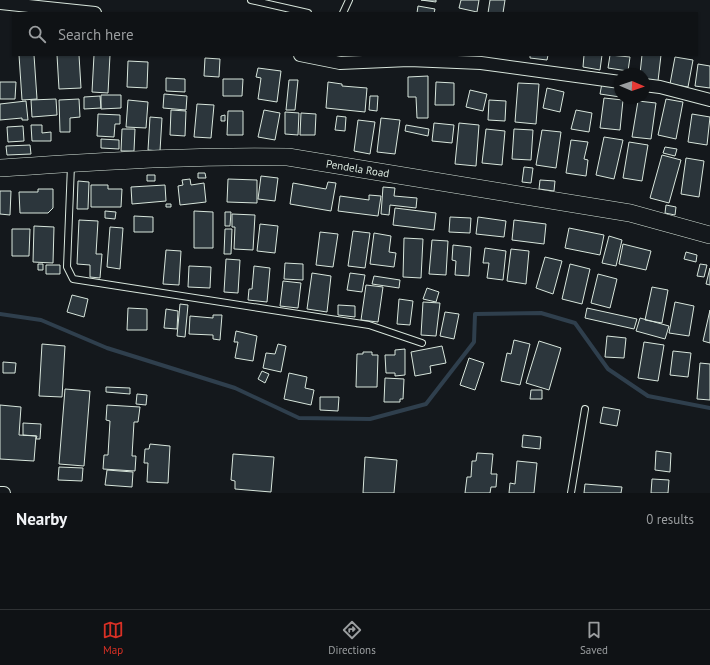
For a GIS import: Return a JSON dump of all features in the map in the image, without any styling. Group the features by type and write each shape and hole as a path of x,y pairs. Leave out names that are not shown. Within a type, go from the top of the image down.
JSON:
{"street":[{"path":"0,3 86,12"},
{"path":"305,56 340,63 409,60 481,63 614,81"},
{"path":"650,86 710,100"},
{"name":"Pendela Road","path":"0,168 72,163 246,156 288,157 630,213 710,235"}],"lane":[{"path":"251,0 304,12"},
{"path":"344,12 350,0"},
{"path":"72,163 68,267 73,279 369,325 422,343"},
{"path":"571,493 585,409"}],"building":[{"path":"421,0 436,0 436,2"},
{"path":"461,0 479,0 477,12 459,8"},
{"path":"490,0 505,0 503,12 488,12"},
{"path":"418,6 435,9 434,12 417,12"},
{"path":"19,56 34,56 37,99 22,100"},
{"path":"57,56 79,56 81,88 59,89"},
{"path":"94,56 110,56 108,93 92,92"},
{"path":"530,56 548,56 547,60 530,58"},
{"path":"584,56 602,56 600,70 583,67"},
{"path":"610,56 630,57 628,68 608,68"},
{"path":"642,56 661,56 658,81 650,80 650,68 641,68"},
{"path":"675,57 693,60 688,87 670,84"},
{"path":"205,58 220,59 219,77 204,76"},
{"path":"128,61 148,62 147,88 127,87"},
{"path":"698,64 710,66 710,88 695,86"},
{"path":"258,68 281,71 277,102 258,99 261,78 256,77"},
{"path":"428,76 428,118 417,118 416,97 408,97 408,77"},
{"path":"166,78 185,79 185,92 166,91"},
{"path":"223,79 243,79 242,96 223,96"},
{"path":"289,80 298,80 295,110 286,110"},
{"path":"0,82 16,82 15,99 0,99"},
{"path":"328,82 342,84 342,86 367,88 365,112 326,108"},
{"path":"436,82 454,83 454,105 435,105"},
{"path":"518,83 539,84 536,124 515,122"},
{"path":"602,83 614,85 614,96 600,94"},
{"path":"547,88 564,92 560,112 543,108"},
{"path":"470,90 487,94 483,111 466,107"},
{"path":"164,94 187,96 186,110 163,108"},
{"path":"101,95 121,95 121,108 101,109"},
{"path":"100,96 101,108 84,109 84,97"},
{"path":"370,96 378,96 377,111 369,110"},
{"path":"604,98 614,99 614,104 623,104 620,130 600,128"},
{"path":"56,99 57,115 32,117 31,100"},
{"path":"79,99 80,117 70,118 70,132 60,132 59,100"},
{"path":"666,99 683,102 676,139 658,135"},
{"path":"128,100 148,102 146,128 126,127"},
{"path":"489,100 506,101 505,121 488,120"},
{"path":"26,101 28,120 22,120 22,118 0,120 0,104"},
{"path":"656,103 651,139 632,137 638,104"},
{"path":"197,104 214,105 211,138 194,137"},
{"path":"171,110 186,111 185,136 170,135"},
{"path":"264,110 280,113 275,140 258,137"},
{"path":"576,110 592,113 589,132 571,129"},
{"path":"228,111 243,111 243,135 227,135"},
{"path":"285,112 299,113 298,135 285,134"},
{"path":"301,113 316,114 315,135 300,135"},
{"path":"98,114 120,115 120,124 115,124 114,137 97,136"},
{"path":"692,114 710,117 707,145 688,142"},
{"path":"225,115 225,121 221,121 221,116"},
{"path":"337,116 346,117 345,131 335,130"},
{"path":"150,117 162,118 160,151 148,150"},
{"path":"381,118 400,120 395,154 377,152"},
{"path":"358,120 375,122 370,154 354,151"},
{"path":"434,123 454,125 452,143 432,141"},
{"path":"459,123 479,125 476,166 455,164"},
{"path":"31,125 42,125 42,133 51,132 51,141 32,141"},
{"path":"406,125 429,129 428,136 405,131"},
{"path":"23,126 24,141 8,142 7,127"},
{"path":"122,129 135,129 134,151 121,151"},
{"path":"486,129 505,131 502,165 482,163"},
{"path":"514,129 533,130 531,160 512,159"},
{"path":"542,130 561,132 556,168 536,165"},
{"path":"604,137 623,140 614,179 596,175"},
{"path":"101,139 119,140 119,149 101,148"},
{"path":"571,140 588,142 584,159 588,160 586,176 566,173"},
{"path":"629,142 648,145 642,181 623,178"},
{"path":"30,145 31,154 7,155 6,146"},
{"path":"665,147 677,149 675,156 663,153"},
{"path":"662,155 681,160 669,203 650,198"},
{"path":"686,158 704,161 699,197 681,194"},
{"path":"524,167 533,168 531,183 522,182"},
{"path":"198,173 205,173 206,178 198,178"},
{"path":"147,175 155,175 155,181 147,181"},
{"path":"261,176 278,178 275,201 258,199"},
{"path":"190,179 191,185 204,183 206,202 180,205 178,186 183,185 182,180"},
{"path":"228,179 257,180 257,203 227,202"},
{"path":"540,180 555,181 554,191 539,189"},
{"path":"78,181 89,182 88,209 77,209"},
{"path":"328,182 336,183 331,211 290,204 293,183 326,189"},
{"path":"91,185 108,185 108,189 122,189 121,207 91,207"},
{"path":"165,185 166,201 132,204 131,187"},
{"path":"383,187 395,188 394,196 417,198 416,208 390,205 389,215 381,214"},
{"path":"38,189 53,189 53,208 48,213 20,213 19,192 38,192"},
{"path":"0,191 11,191 10,215 0,214"},
{"path":"369,195 381,196 378,216 338,211 340,196 369,200"},
{"path":"166,204 171,204 171,207 166,207"},
{"path":"666,205 676,207 675,215 665,213"},
{"path":"395,208 436,213 434,230 393,225"},
{"path":"105,211 116,212 115,219 105,218"},
{"path":"194,211 213,212 213,248 194,248"},
{"path":"225,212 231,212 230,226 225,226"},
{"path":"232,214 255,215 253,250 234,249 235,227 232,227"},
{"path":"134,216 153,217 153,232 134,232"},
{"path":"450,217 471,218 470,233 449,232"},
{"path":"478,217 506,221 504,237 476,234"},
{"path":"79,220 98,221 96,254 102,254 100,278 90,277 90,265 77,264"},
{"path":"514,220 546,224 544,244 512,240"},
{"path":"260,224 278,226 275,253 257,251"},
{"path":"34,226 54,227 53,263 33,262"},
{"path":"110,227 123,228 120,269 107,267"},
{"path":"569,228 604,235 600,255 565,248"},
{"path":"12,229 30,229 29,256 12,256"},
{"path":"225,229 232,229 231,254 224,254"},
{"path":"353,231 370,233 365,268 348,266"},
{"path":"320,232 338,234 333,267 316,265"},
{"path":"374,233 391,236 389,252 396,253 394,267 370,264"},
{"path":"609,236 622,240 616,266 602,263"},
{"path":"404,238 423,239 421,278 403,277"},
{"path":"432,240 448,241 446,275 429,274"},
{"path":"623,244 651,251 646,270 619,264"},
{"path":"453,245 471,247 469,276 455,275 456,261 452,260"},
{"path":"485,248 506,251 503,280 487,278 489,263 483,263"},
{"path":"511,249 529,251 526,284 507,281"},
{"path":"166,250 181,251 179,285 163,284"},
{"path":"686,252 697,255 696,262 684,259"},
{"path":"545,257 562,261 553,294 536,288"},
{"path":"226,259 240,260 238,293 224,292"},
{"path":"285,263 303,264 303,280 284,279"},
{"path":"38,264 43,264 43,270 38,270"},
{"path":"570,264 590,269 582,304 562,299"},
{"path":"700,264 707,265 704,277 697,276"},
{"path":"46,265 60,265 60,274 46,274"},
{"path":"189,266 211,267 210,288 188,287"},
{"path":"254,266 270,268 267,302 248,300 249,289 252,289"},
{"path":"710,268 710,285 706,284"},
{"path":"312,273 331,276 327,312 307,309"},
{"path":"350,273 365,275 362,292 347,290"},
{"path":"598,274 617,279 610,308 591,303"},
{"path":"374,276 400,280 399,288 372,284"},
{"path":"283,281 301,283 298,308 280,306"},
{"path":"366,285 383,287 378,322 361,320"},
{"path":"652,287 668,290 662,323 645,320"},
{"path":"427,288 439,292 436,302 423,299"},
{"path":"72,295 88,299 84,317 67,312"},
{"path":"399,299 413,301 410,325 397,324"},
{"path":"423,302 440,303 436,336 421,335"},
{"path":"675,302 694,306 689,336 669,333"},
{"path":"180,304 188,305 185,337 177,336"},
{"path":"338,305 355,306 355,317 338,315"},
{"path":"128,308 147,309 147,330 127,330"},
{"path":"587,308 637,319 634,329 585,318"},
{"path":"166,309 178,311 177,329 164,328"},
{"path":"710,310 710,343 703,341"},
{"path":"445,312 459,314 454,339 440,336"},
{"path":"213,315 222,315 220,340 213,339 213,335 189,334 190,316 213,318"},
{"path":"640,318 669,326 665,339 636,331"},
{"path":"236,331 257,336 253,361 235,358 238,342 234,342"},
{"path":"607,336 626,338 624,358 605,357"},
{"path":"514,340 530,344 520,385 501,381 507,353 511,354"},
{"path":"539,341 561,348 549,390 526,383"},
{"path":"644,342 664,345 658,381 638,378"},
{"path":"42,344 65,346 62,397 39,396"},
{"path":"278,344 286,346 281,372 263,368 266,353 275,354"},
{"path":"442,346 446,363 430,366 431,373 415,376 411,352"},
{"path":"405,349 405,375 395,376 395,373 386,373 385,355 395,355 395,350"},
{"path":"673,351 691,353 688,377 670,375"},
{"path":"363,352 372,352 372,355 378,355 377,387 356,387 357,354 363,354"},
{"path":"469,358 484,363 475,390 460,385"},
{"path":"3,362 16,363 15,373 3,373"},
{"path":"700,363 710,364 710,400 697,399"},
{"path":"262,371 269,374 265,383 258,379"},
{"path":"289,373 307,377 305,388 314,390 311,405 284,399"},
{"path":"385,378 404,379 403,399 400,399 400,402 384,402"},
{"path":"106,387 130,388 130,394 106,392"},
{"path":"65,389 90,391 84,466 59,464"},
{"path":"531,390 542,390 542,399 530,399"},
{"path":"137,394 147,395 146,405 136,404"},
{"path":"320,397 339,397 338,411 320,410"},
{"path":"0,405 21,407 19,435 36,436 34,461 0,459"},
{"path":"107,405 140,407 138,422 134,422 132,456 136,456 135,471 103,469 104,455 108,455 110,421 106,420"},
{"path":"603,407 620,410 617,426 600,423"},
{"path":"23,423 41,424 40,439 36,439 37,436 23,435"},
{"path":"523,435 541,437 540,449 522,447"},
{"path":"150,444 170,446 168,483 147,482 148,463 144,463 145,449 149,449"},
{"path":"656,451 671,453 670,472 655,470"},
{"path":"477,453 493,454 491,474 497,474 496,487 491,487 490,493 465,493 467,477 471,477 472,461 476,461"},
{"path":"233,454 274,457 271,492 235,489 235,481 231,480"},
{"path":"365,457 397,460 394,493 363,493"},
{"path":"517,461 537,463 534,493 509,493 510,483 515,484"},
{"path":"59,467 83,468 82,481 58,480"},
{"path":"107,470 133,472 132,487 105,485"},
{"path":"652,479 669,480 668,493 651,493"},
{"path":"585,484 622,487 621,493 584,493"}],"waterway":[{"path":"0,314 41,320 107,348 235,388 299,418 370,419 426,404 474,342 475,314 541,313 575,323 608,369 648,396 710,408"}]}
